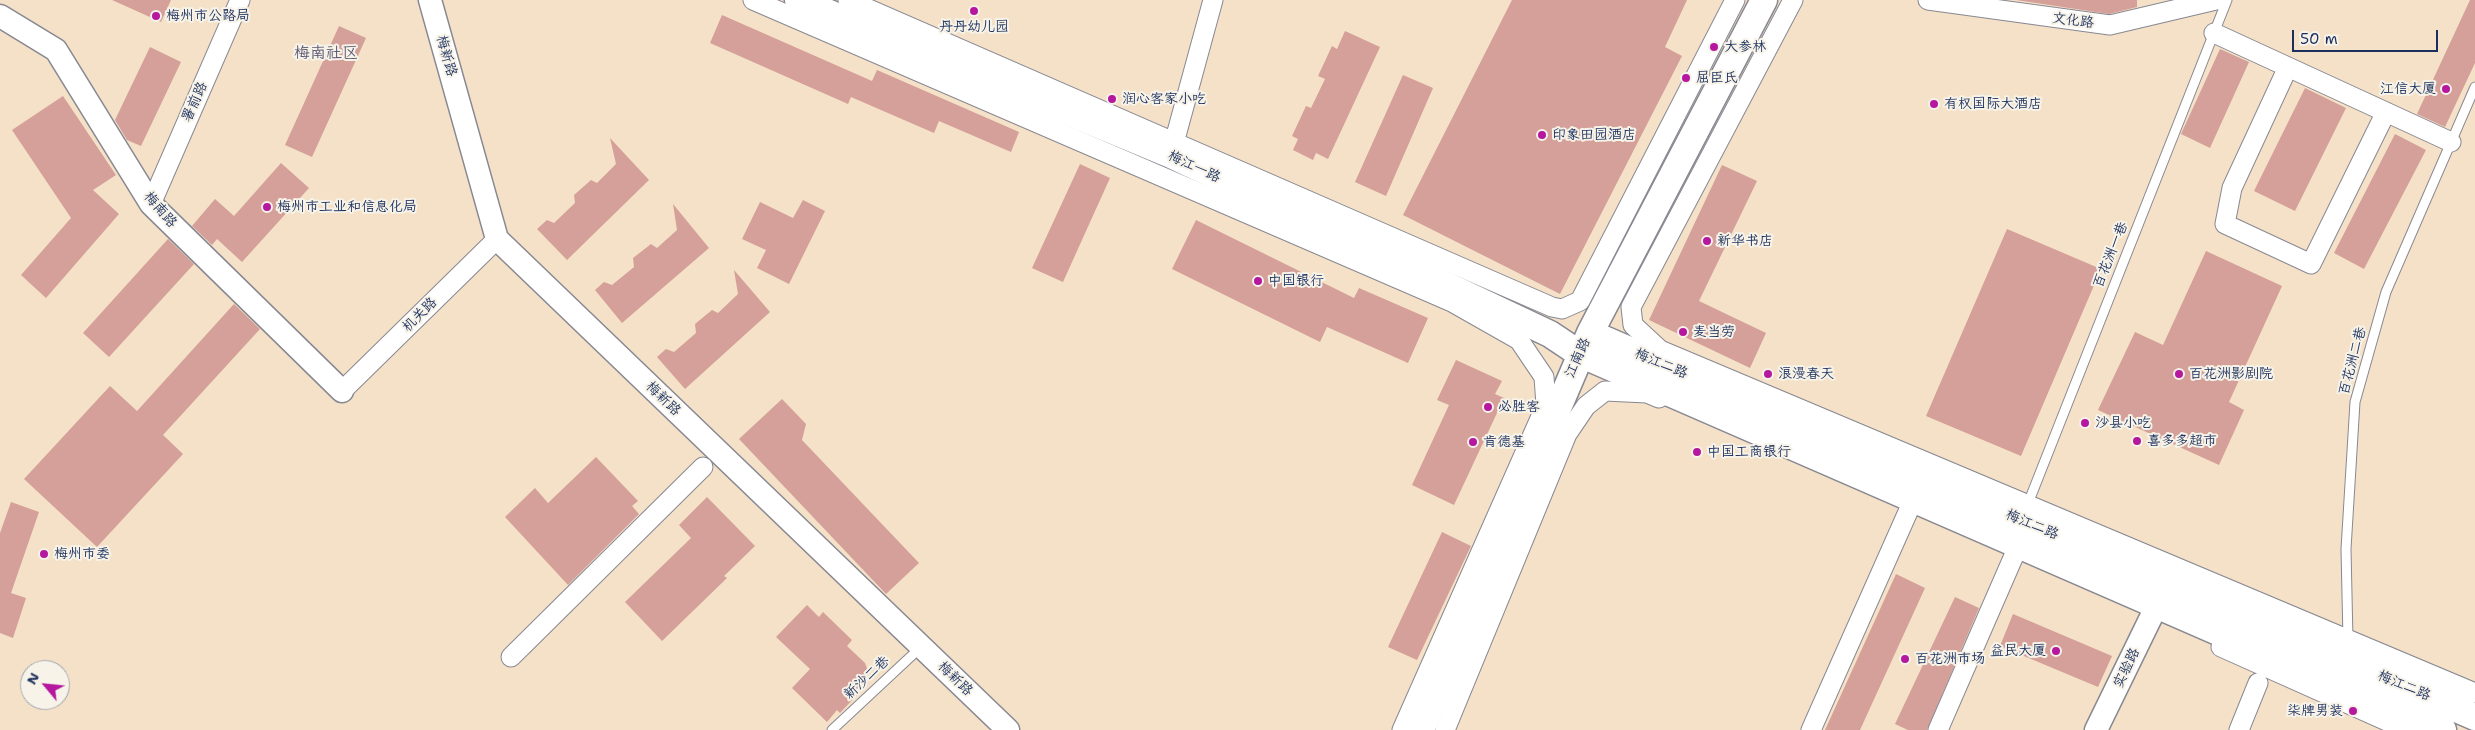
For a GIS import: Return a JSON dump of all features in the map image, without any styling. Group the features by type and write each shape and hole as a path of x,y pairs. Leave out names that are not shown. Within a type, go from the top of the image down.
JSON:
{"main road":[{"name":"梅江一路","path":"798,0 1173,149 1550,334 1585,344"},
{"name":"江南路","path":"1431,725 1585,344 1764,0"},
{"name":"梅江二路","path":"1585,344 2024,512 2348,651 2475,717"},
{"name":"梅江二路","path":"1585,344 2157,605 2443,730"}],"street":[{"name":"署前路","path":"151,204 240,0"},
{"name":"梅新路","path":"430,0 497,239 1008,730"},
{"path":"753,0 1443,298 1519,340 1544,377 1546,405 1402,730"},
{"path":"848,0 1173,149 1552,307 1562,308 1580,301 1735,0"},
{"path":"1173,149 1213,0"},
{"path":"1793,0 1631,307 1633,325 1660,350 2024,512"},
{"name":"文化路","path":"1928,0 2110,25 2216,0"},
{"name":"梅南路","path":"0,16 56,50 151,204 342,391"},
{"path":"2214,33 2451,142"},
{"path":"2288,67 2232,188 2225,224 2311,264 2386,112"},
{"name":"机关路","path":"342,391 497,239"},
{"path":"1431,725 1567,434 1586,406 1605,391 1647,393 2407,730"},
{"path":"511,657 703,467"},
{"path":"1810,730 1911,506"},
{"path":"1938,730 2016,551"},
{"name":"实验路","path":"2096,730 2157,605"},
{"path":"2348,651 2475,693"},
{"path":"2239,730 2258,683"}],"lane":[{"name":"百花洲一巷","path":"2024,512 2227,0"},
{"name":"百花洲二巷","path":"2348,651 2346,549 2355,402 2386,292 2475,87"},
{"name":"新沙二巷","path":"832,730 921,647"},
{"path":"1431,725 1459,730"}],"building":[{"name":"梅州市公路局","path":"112,0 171,0 161,22"},
{"name":"印象田园酒店","path":"1512,0 1687,0 1665,47 1682,56 1560,294 1403,215"},
{"path":"2016,0 2137,0 2137,7 2109,14"},
{"name":"江信大厦","path":"2470,0 2475,0 2475,63 2445,127 2417,114"},
{"path":"722,15 872,81 877,70 1019,132 1011,152 939,121 934,133 851,97 848,104 710,43"},
{"path":"339,26 366,38 312,157 285,145"},
{"path":"1345,31 1380,47 1328,159 1316,153 1313,160 1293,150 1298,139 1292,136 1306,106 1311,108 1325,79 1318,76 1332,46 1337,49"},
{"path":"150,47 181,62 141,146 127,140 115,120"},
{"path":"2220,49 2249,62 2210,148 2181,134"},
{"path":"1403,75 1433,88 1386,196 1355,182"},
{"path":"2305,88 2346,108 2295,211 2254,191"},
{"path":"63,96 116,175 93,190 119,214 46,298 21,275 71,218 12,130"},
{"path":"2395,134 2426,150 2364,269 2334,253"},
{"path":"610,138 649,180 567,260 537,229 547,220 554,223 575,203 574,195 591,180 597,183 616,164"},
{"name":"梅州市工业和信息化局","path":"281,163 309,188 242,262 217,239 212,245 192,226 215,199 234,216"},
{"path":"1080,164 1110,178 1063,282 1032,268"},
{"name":"新华书店","path":"1722,165 1757,181 1699,301 1766,333 1750,368 1649,320"},
{"path":"803,200 825,211 789,284 757,268 766,250 742,239 760,202 793,218"},
{"path":"673,204 709,248 622,323 595,290 604,282 612,285 634,267 633,258 651,244 657,248 677,230"},
{"name":"中国银行","path":"1196,220 1354,298 1359,288 1428,318 1408,363 1327,327 1320,342 1172,269"},
{"path":"2007,229 2101,269 2021,456 1926,416"},
{"path":"168,239 194,264 109,357 83,333"},
{"name":"百花洲影剧院","path":"2206,251 2282,286 2229,402 2244,410 2219,465 2098,410 2135,332 2163,345"},
{"path":"734,270 770,312 685,389 657,357 666,349 674,352 696,333 695,324 712,310 718,313 738,294"},
{"path":"234,304 260,329 163,435 183,454 97,547 24,479 110,386 137,411"},
{"path":"1456,360 1502,381 1495,394 1504,398 1454,505 1412,485 1449,405 1437,400"},
{"path":"782,399 806,424 802,440 919,563 886,594 739,439"},
{"path":"596,457 638,501 632,506 639,514 568,585 505,517 535,488 548,503"},
{"path":"707,497 755,546 724,576 727,578 662,641 625,602 691,538 679,525"},
{"path":"11,502 39,512 11,593 26,598 13,638 0,633 0,533"},
{"path":"1442,532 1471,546 1417,660 1388,647"},
{"path":"1896,574 1925,588 1860,730 1825,730"},
{"path":"1955,597 1979,608 1927,730 1908,730 1895,724"},
{"path":"807,605 819,617 823,612 852,640 847,646 865,663 868,671 866,680 854,692 857,695 840,713 837,710 827,722 792,688 810,669 776,637"},
{"name":"益民大厦","path":"2013,614 2112,656 2098,687 2000,646"}],"place":[{"name":"丹丹幼儿园","path":"974,11"},
{"name":"梅州市公路局","path":"156,16"},
{"name":"大参林","path":"1714,47"},
{"name":"屈臣氏","path":"1686,78"},
{"name":"江信大厦","path":"2446,89"},
{"name":"润心客家小吃","path":"1112,99"},
{"name":"有权国际大酒店","path":"1934,104"},
{"name":"印象田园酒店","path":"1542,135"},
{"name":"梅州市工业和信息化局","path":"267,207"},
{"name":"新华书店","path":"1707,241"},
{"name":"中国银行","path":"1258,281"},
{"name":"麦当劳","path":"1683,332"},
{"name":"浪漫春天","path":"1768,374"},
{"name":"百花洲影剧院","path":"2179,374"},
{"name":"必胜客","path":"1488,407"},
{"name":"沙县小吃","path":"2085,423"},
{"name":"喜多多超市","path":"2137,441"},
{"name":"肯德基","path":"1473,442"},
{"name":"中国工商银行","path":"1697,452"},
{"name":"梅州市委","path":"44,554"},
{"name":"益民大厦","path":"2056,651"},
{"name":"百花洲市场","path":"1905,659"},
{"name":"柒牌男装","path":"2353,711"}],"district":[{"name":"梅南社区","path":"326,54"}]}
